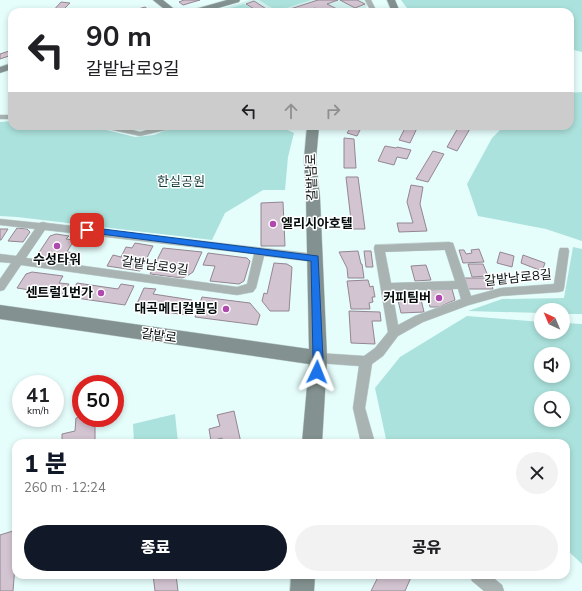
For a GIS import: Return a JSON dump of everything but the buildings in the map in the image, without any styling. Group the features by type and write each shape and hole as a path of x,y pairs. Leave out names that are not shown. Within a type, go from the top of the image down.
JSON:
{"main road":[{"path":"157,0 168,8"},
{"path":"209,8 236,0"},
{"name":"갈밭남로","path":"312,439 318,358 313,198 310,159 313,130"},
{"name":"갈밭로","path":"0,312 318,358"},
{"path":"302,591 303,579"}],"street":[{"path":"124,130 140,134 156,130"},
{"name":"갈밭남로9길","path":"0,222 144,236 315,258"},
{"path":"0,287 43,226"},
{"path":"394,333 379,248 450,246 467,300"},
{"name":"갈밭남로8길","path":"366,361 379,352 394,333 419,319 467,300 501,292 559,288 564,251"},
{"name":"갈밭남로9길","path":"0,258 237,291 249,289 252,284 260,252"},
{"path":"386,287 462,285"},
{"path":"318,358 366,361 358,408 367,439"},
{"path":"482,579 496,591"}],"shaded area":[{"path":"250,0 363,0 367,5 366,8 223,8"}],"green space":[{"path":"259,0 311,0 286,8 272,8"},
{"path":"401,0 582,0 582,52 574,50 574,8 407,8"},
{"path":"244,4 250,8 230,8"},
{"path":"582,92 582,241 546,229 478,216 467,184 492,138 500,130 574,130 574,93"},
{"name":"한실공원","path":"8,121 8,130 106,130 135,137 154,135 167,130 288,130 294,133 288,157 285,190 263,190 225,213 212,240 0,216 0,122"},
{"path":"573,247 582,249 582,314 570,314 570,303 534,303 534,313 468,311 502,299 564,298"},
{"path":"467,316 534,321 534,339 570,339 570,323 582,324 582,564 570,553 570,439 386,439 375,388 400,357"},
{"path":"175,414 178,439 134,439 133,424"}],"place":[{"name":"엘리시아호텔","path":"273,224"},
{"name":"수성타워","path":"57,246"},
{"name":"센트럴1번가","path":"101,293"},
{"name":"커피팀버","path":"439,298"},
{"name":"대곡메디컬빌딩","path":"226,309"}],"route":[{"path":"87,230 315,258 318,358 317,372"}]}
